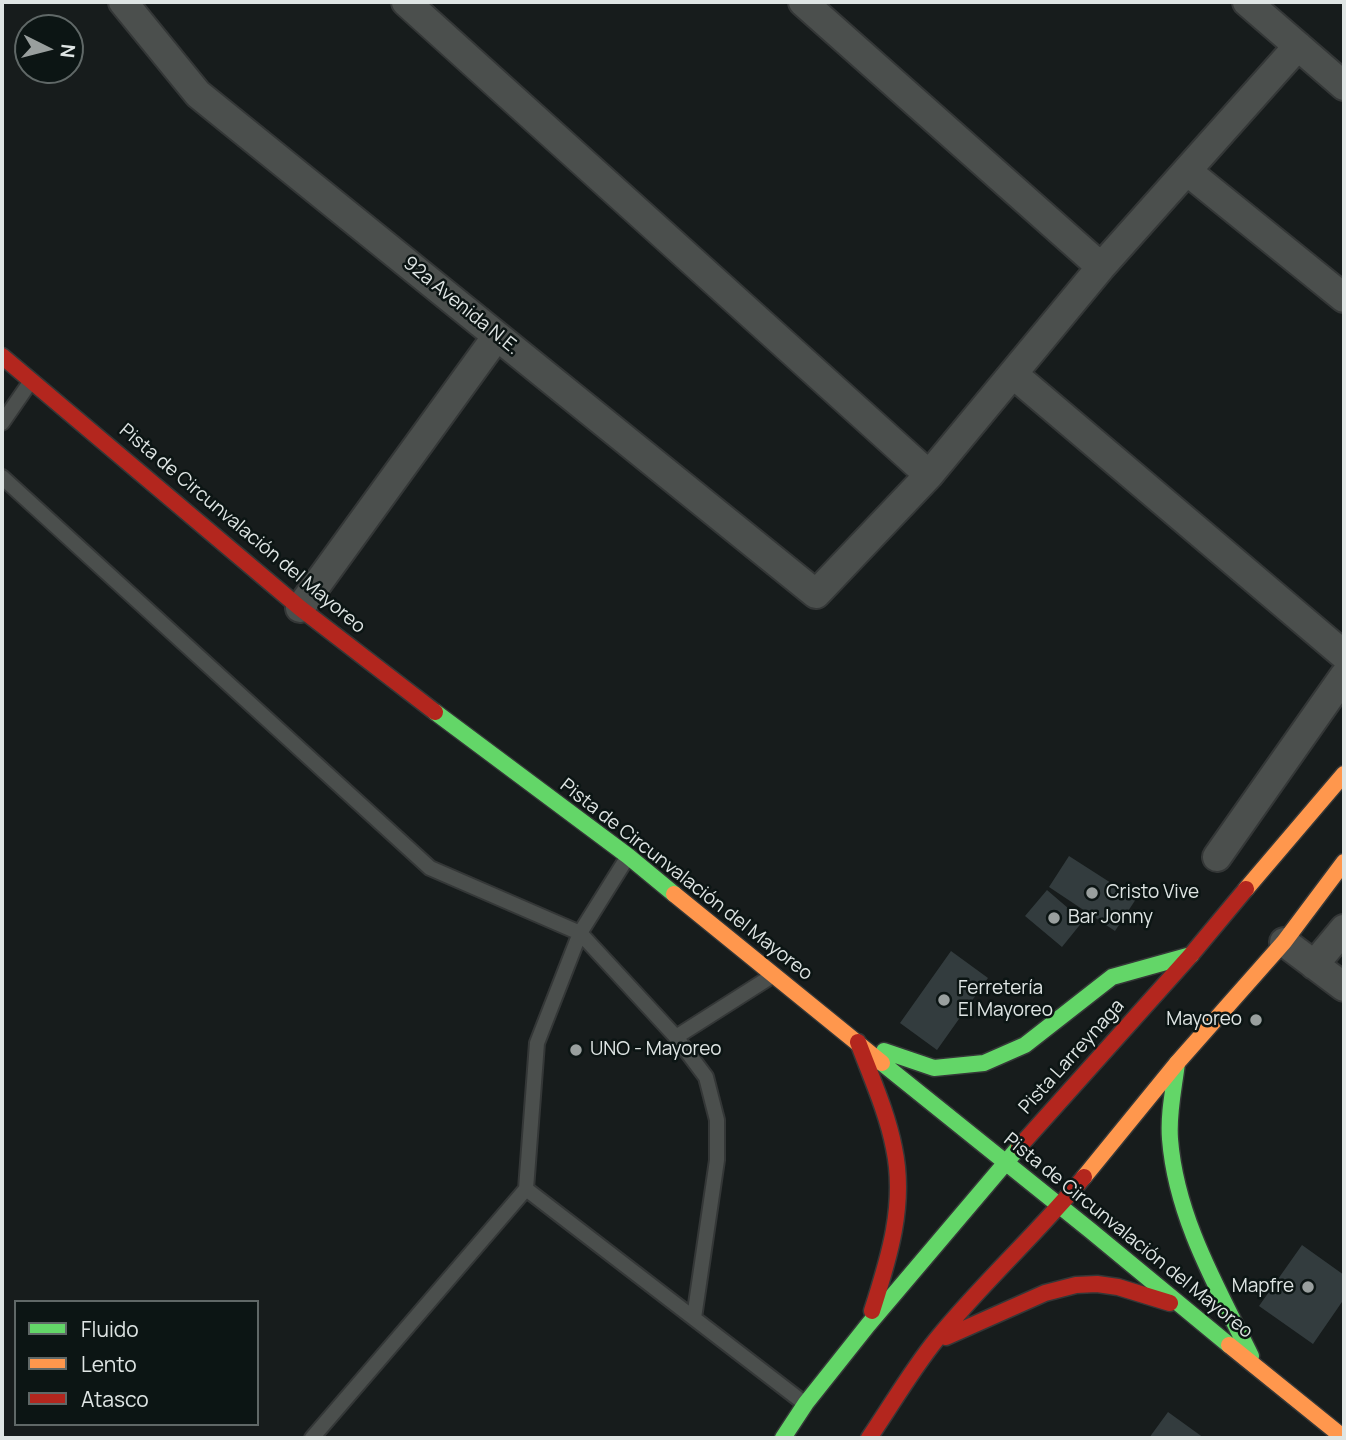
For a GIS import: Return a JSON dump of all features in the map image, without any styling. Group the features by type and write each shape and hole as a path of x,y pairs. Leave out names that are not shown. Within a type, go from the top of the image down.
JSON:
{"main road":[{"name":"Pista de Circunvalación del Mayoreo","path":"2,356 300,608 461,733 628,856 1005,1163 1061,1205 1190,1310 1259,1371 1344,1438"},
{"name":"Pista Larreynaga","path":"783,1438 867,1325 1005,1163 1191,955 1344,774"},
{"path":"869,1438 935,1342 995,1273 1061,1205 1177,1063 1284,942 1344,862"},
{"path":"858,1042 934,1068 984,1063 1025,1045 1112,977 1191,955"},
{"path":"858,1042 888,1126 897,1166 898,1203 892,1244 867,1325"},
{"path":"1177,1063 1170,1138 1181,1201 1207,1264 1259,1371"},
{"path":"935,1342 1067,1285 1090,1283 1142,1293 1190,1310"}],"street":[{"name":"92a Avenida N.E.","path":"123,2 198,94 816,594 929,475"},
{"path":"406,2 929,475 1101,267 1298,46"},
{"path":"803,2 1101,267"},
{"path":"1247,2 1344,86"},
{"path":"1187,171 1344,298"},
{"path":"300,608 498,336"},
{"path":"1013,374 1344,655"},
{"path":"1217,857 1344,676"},
{"path":"1314,965 1344,929"},
{"path":"1284,942 1344,987"}],"lane":[{"path":"2,423 32,380"},
{"path":"2,477 430,868 580,933 676,1037 706,1077 717,1120 717,1160 694,1318"},
{"path":"312,1438 526,1189 537,1043 580,933 628,856"},
{"path":"676,1037 774,975"},
{"path":"526,1189 806,1404"}],"building":[{"name":"Cristo Vive","path":"1069,856 1136,899 1115,931 1049,887"},
{"name":"Bar Jonny","path":"1047,890 1083,921 1062,947 1025,916"},
{"name":"Ferretería El Mayoreo","path":"951,951 988,978 937,1050 900,1023"},
{"name":"Mapfre","path":"1302,1245 1344,1275 1344,1299 1313,1344 1259,1306"},
{"path":"1168,1412 1204,1438 1149,1438"}],"traffic: fast":[{"path":"435,712 628,856 674,894"},
{"path":"884,1051 934,1068 984,1063 1025,1045 1112,977 1191,955"},
{"path":"882,1063 1229,1345"},
{"path":"1177,1063 1170,1139 1180,1196 1200,1251 1251,1356"},
{"path":"783,1438 806,1403 868,1325 1019,1147"}],"traffic: slow":[{"path":"1246,889 1344,774"},
{"path":"1084,1177 1177,1063 1284,942 1344,862"},
{"path":"674,894 882,1063"},
{"path":"1229,1345 1344,1438"}],"traffic: jam":[{"path":"2,356 300,608 435,712"},
{"path":"1019,1147 1191,955 1246,889"},
{"path":"858,1042 887,1121 897,1169 894,1231 872,1311"},
{"path":"869,1438 936,1340 1084,1177"},
{"path":"946,1337 1045,1293 1076,1285 1118,1287 1170,1303"}],"place":[{"name":"Cristo Vive","path":"1092,893"},
{"name":"Bar Jonny","path":"1054,918"},
{"name":"Ferretería El Mayoreo","path":"944,1000"},
{"name":"Mayoreo","path":"1256,1020"},
{"name":"UNO - Mayoreo","path":"576,1050"},
{"name":"Mapfre","path":"1308,1287"}]}
